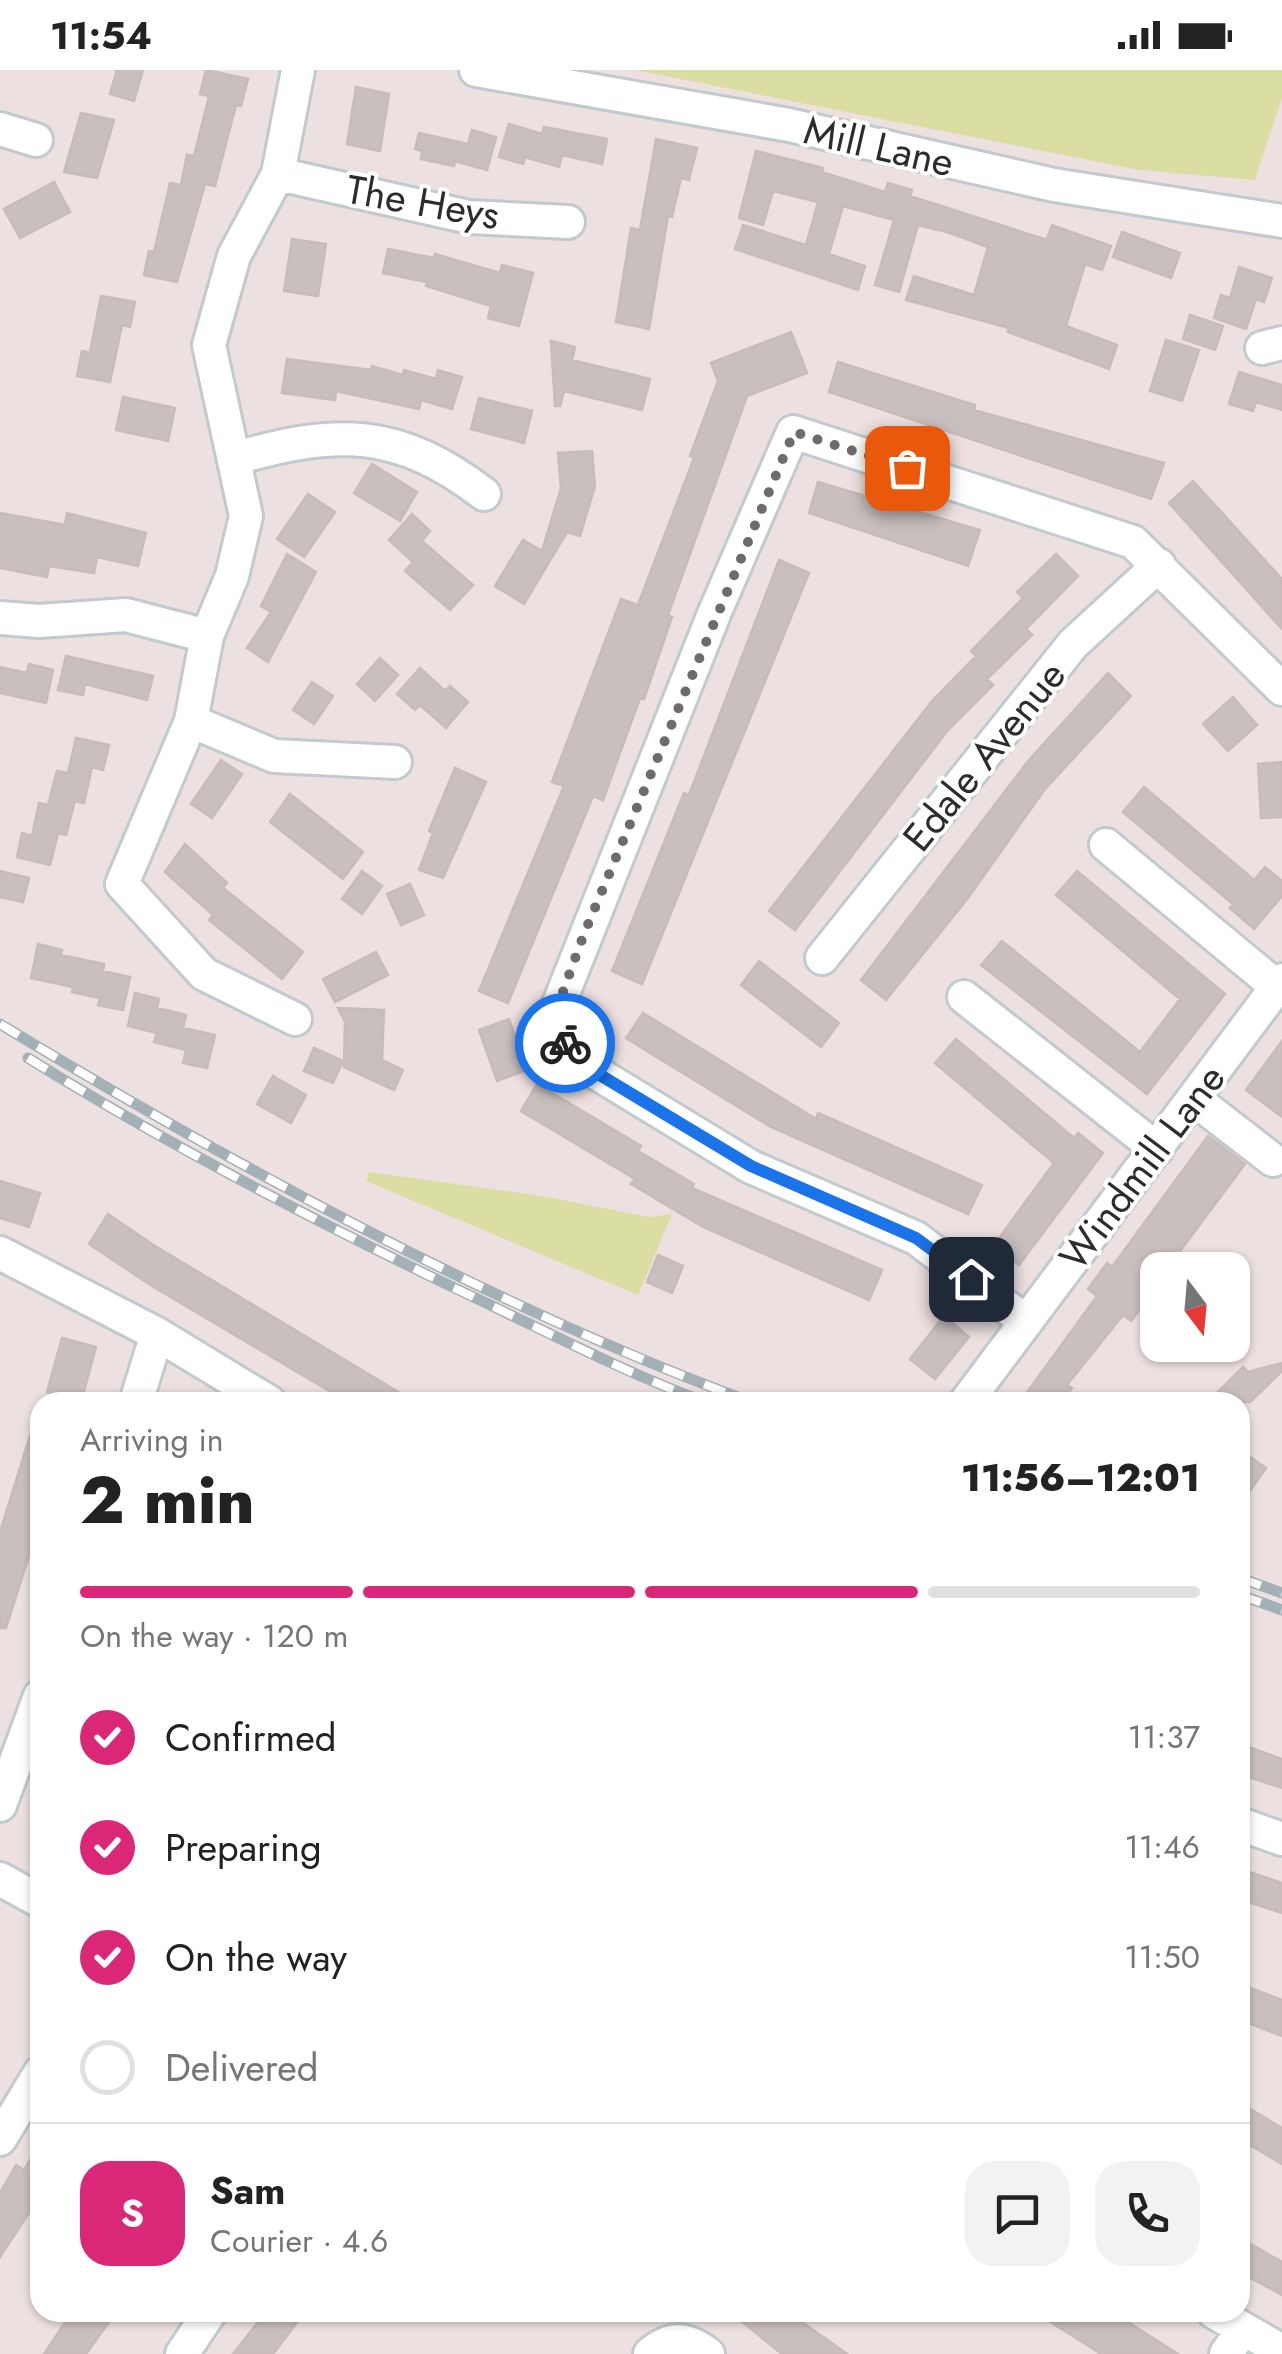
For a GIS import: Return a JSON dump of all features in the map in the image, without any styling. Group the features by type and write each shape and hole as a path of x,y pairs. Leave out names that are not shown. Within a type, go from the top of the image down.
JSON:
{"street":[{"path":"294,1019 204,974 122,884 191,721 207,636 232,576 246,516 209,345 234,256 278,174 298,70"},
{"name":"Mill Lane","path":"476,70 788,125 1054,185 1282,220"},
{"path":"0,130 36,140"},
{"name":"The Heys","path":"278,174 468,217 568,222"},
{"path":"1025,1321 916,1238 751,1166 595,1072 566,1047 556,1011 714,614 794,432 1133,542 1282,690"},
{"path":"236,458 277,446 352,436 403,447 463,478 484,494"},
{"name":"Edale Avenue","path":"822,958 1073,644 1160,565"},
{"path":"0,618 39,621 126,615 207,636"},
{"path":"191,721 274,756 395,762"},
{"path":"1106,845 1280,983"},
{"name":"Windmill Lane","path":"973,1392 1280,983"},
{"path":"964,997 1157,1149"},
{"path":"1194,1098 1273,1160"},
{"path":"0,1253 157,1334 253,1392"},
{"path":"139,1392 157,1334"},
{"path":"0,1805 30,1723"},
{"path":"1250,1827 1282,1838"},
{"path":"0,1879 30,1896"},
{"path":"0,2139 30,2090"},
{"path":"182,2354 203,2322"},
{"path":"650,2354 668,2342 700,2348"},
{"path":"1234,2342 1282,2351"}],"green space":[{"path":"635,70 1282,70 1282,98 1255,180 1139,170"},
{"path":"369,1172 542,1196 649,1217 672,1214 638,1295 366,1181"}],"building":[{"path":"117,70 143,70 134,101 110,94"},
{"path":"206,70 248,79 241,106 236,105 215,186 205,184 177,282 144,275 149,251 154,252 170,183 181,185 187,155 194,156 209,96 200,94"},
{"path":"356,87 389,94 380,151 347,144"},
{"path":"81,113 114,120 97,178 64,172"},
{"path":"509,124 542,134 544,127 607,139 602,164 562,155 559,167 525,157 523,164 499,157"},
{"path":"472,130 496,137 487,170 455,161 454,166 421,159 422,151 415,149 419,133 468,144"},
{"path":"656,139 697,148 689,180 681,178 672,217 668,216 649,329 616,322 631,228 640,230"},
{"path":"756,151 823,168 822,172 885,192 888,183 912,190 910,196 1047,240 1052,225 1111,246 1102,270 1085,264 1066,326 1117,345 1109,369 1008,332 1009,328 906,300 914,276 974,295 988,247 947,232 918,225 899,292 875,285 894,220 843,206 829,254 865,266 858,290 735,249 743,225 806,245 818,202 773,191 763,225 739,218"},
{"path":"54,182 70,212 20,238 4,209"},
{"path":"1122,232 1180,253 1171,278 1113,257"},
{"path":"292,239 326,244 318,296 284,291"},
{"path":"388,249 434,258 435,254 500,273 502,265 533,273 519,326 488,318 491,306 426,286 427,282 383,273"},
{"path":"1239,267 1272,278 1264,302 1256,299 1246,329 1214,318 1221,295 1230,298"},
{"path":"101,296 135,302 130,327 122,325 110,382 77,376 82,351 90,353"},
{"path":"1190,315 1223,326 1215,350 1183,339"},
{"path":"791,332 807,373 747,396 668,615 672,617 644,699 640,698 603,800 593,796 508,1003 479,991 564,786 552,782 621,599 638,605 694,458 690,456 718,381 711,363"},
{"path":"1166,340 1199,350 1182,401 1150,391"},
{"path":"551,341 575,347 572,360 650,379 642,410 564,391 560,406 555,406"},
{"path":"287,359 371,370 372,366 403,375 404,370 436,379 438,370 462,377 452,409 421,400 419,409 336,391 335,400 282,393"},
{"path":"838,362 975,405 974,410 1164,463 1151,499 829,392"},
{"path":"1239,372 1282,385 1282,410 1256,402 1253,411 1229,404"},
{"path":"123,397 175,408 168,441 116,430"},
{"path":"479,398 532,411 524,443 471,429"},
{"path":"592,451 595,486 580,536 567,532 524,604 495,586 523,540 542,551 561,488 558,453"},
{"path":"372,464 417,492 400,521 354,493"},
{"path":"1193,481 1282,579 1282,629 1169,503"},
{"path":"818,482 980,530 968,566 809,513"},
{"path":"308,494 335,512 304,557 277,539"},
{"path":"0,513 65,525 67,513 146,533 138,566 97,557 94,573 49,566 47,577 0,568"},
{"path":"412,514 430,531 422,541 473,585 450,610 405,571 413,562 389,540"},
{"path":"287,554 316,572 268,662 247,648 271,612 261,606"},
{"path":"1056,554 1078,576 1026,629 1032,635 987,679 993,685 948,730 795,930 769,911 932,701 976,656 971,651 1023,598 1017,592"},
{"path":"779,560 809,573 642,984 612,971 684,793 689,795"},
{"path":"66,656 153,676 147,700 85,684 83,695 58,690"},
{"path":"380,658 398,675 375,701 357,684"},
{"path":"29,664 53,670 46,703 0,693 0,667 27,673"},
{"path":"420,668 445,691 450,686 468,702 446,728 420,705 415,710 397,694"},
{"path":"1108,673 1131,696 1045,789 968,898 886,1000 861,980 1029,760"},
{"path":"312,682 333,696 314,724 293,710"},
{"path":"1233,697 1257,725 1228,751 1203,724"},
{"path":"76,738 109,745 103,770 92,767 84,803 75,801 66,835 58,833 50,865 17,857 22,833 32,836 39,803 48,805 57,771 68,773"},
{"path":"221,760 242,774 212,818 191,804"},
{"path":"1282,762 1282,817 1261,818 1258,764"},
{"path":"455,768 486,782 443,878 419,870 433,833 429,831"},
{"path":"1144,787 1254,880 1265,867 1282,881 1282,896 1254,929 1230,908 1233,904 1123,812"},
{"path":"290,794 363,852 343,879 270,822"},
{"path":"185,844 227,883 223,888 303,952 282,979 209,920 213,915 165,872"},
{"path":"0,871 29,878 23,902 0,897"},
{"path":"362,871 382,886 362,914 342,899"},
{"path":"1077,871 1225,994 1147,1094 981,965 1002,941 1140,1052 1180,999 1056,895"},
{"path":"410,884 424,915 401,925 387,894"},
{"path":"38,944 62,950 61,955 104,964 103,971 130,977 123,1010 98,1005 100,998 72,992 73,987 31,978"},
{"path":"376,952 388,975 335,1002 323,979"},
{"path":"759,961 839,1023 821,1047 741,985"},
{"path":"135,993 159,999 157,1008 186,1015 183,1028 215,1035 207,1068 183,1063 186,1050 154,1042 157,1033 128,1026"},
{"path":"338,1008 384,1010 382,1060 403,1070 394,1090 344,1067 345,1022"},
{"path":"643,1013 816,1119 818,1113 982,1185 968,1214 771,1127 626,1038"},
{"path":"509,1019 527,1070 497,1081 479,1030"},
{"path":"956,1039 1074,1138 1078,1133 1103,1153 1019,1265 994,1245 1054,1163 935,1063"},
{"path":"1282,1041 1282,1117 1246,1090"},
{"path":"314,1048 343,1061 333,1083 304,1071"},
{"path":"273,1076 306,1095 291,1123 257,1104"},
{"path":"537,1084 641,1146 638,1151 694,1184 692,1188 882,1270 869,1300 703,1227 631,1184 635,1179 521,1111"},
{"path":"1208,1136 1245,1164 1179,1252 1140,1252 1140,1309 1131,1321 1123,1315 1067,1385 1072,1388 1069,1392 1027,1392 1097,1296 1088,1289 1107,1263 1112,1267"},
{"path":"0,1181 40,1193 29,1227 0,1218"},
{"path":"108,1214 398,1392 331,1392 89,1244"},
{"path":"658,1255 683,1266 672,1293 647,1282"},
{"path":"944,1316 969,1337 935,1379 910,1359"},
{"path":"62,1338 96,1347 84,1392 47,1392"},
{"path":"1282,1363 1282,1371 1250,1402 1250,1392 1218,1392 1243,1367 1248,1372"},
{"path":"30,1436 30,1552 6,1628 0,1628 0,1532"},
{"path":"1250,1457 1266,1468 1250,1491"},
{"path":"1250,1748 1282,1759 1282,1788 1250,1777"},
{"path":"1250,1872 1282,1883 1282,1913 1250,1902"},
{"path":"1250,1988 1282,2000 1282,2036 1250,2024"},
{"path":"1250,2109 1282,2128 1282,2164 1250,2145"},
{"path":"30,2160 30,2211 0,2257 0,2193 16,2165 24,2170"},
{"path":"1250,2244 1282,2262 1282,2295 1250,2277"},
{"path":"65,2322 109,2322 86,2354 44,2354"},
{"path":"258,2322 297,2322 273,2354 233,2354"},
{"path":"742,2322 802,2322 847,2354 782,2354"},
{"path":"1051,2322 1128,2322 1178,2354 1101,2354"}],"railway":[{"path":"0,1024 180,1130 367,1231 558,1323 726,1392"},
{"path":"28,1058 196,1156 310,1216 593,1355 681,1392"},
{"path":"1250,1582 1282,1593"},
{"path":"1250,1599 1282,1610"}],"way so far":[{"path":"565,1043 556,1011 584,934 714,614 794,432 907,468"}],"route":[{"path":"565,1043 595,1072 751,1166 916,1238 971,1279"}]}
